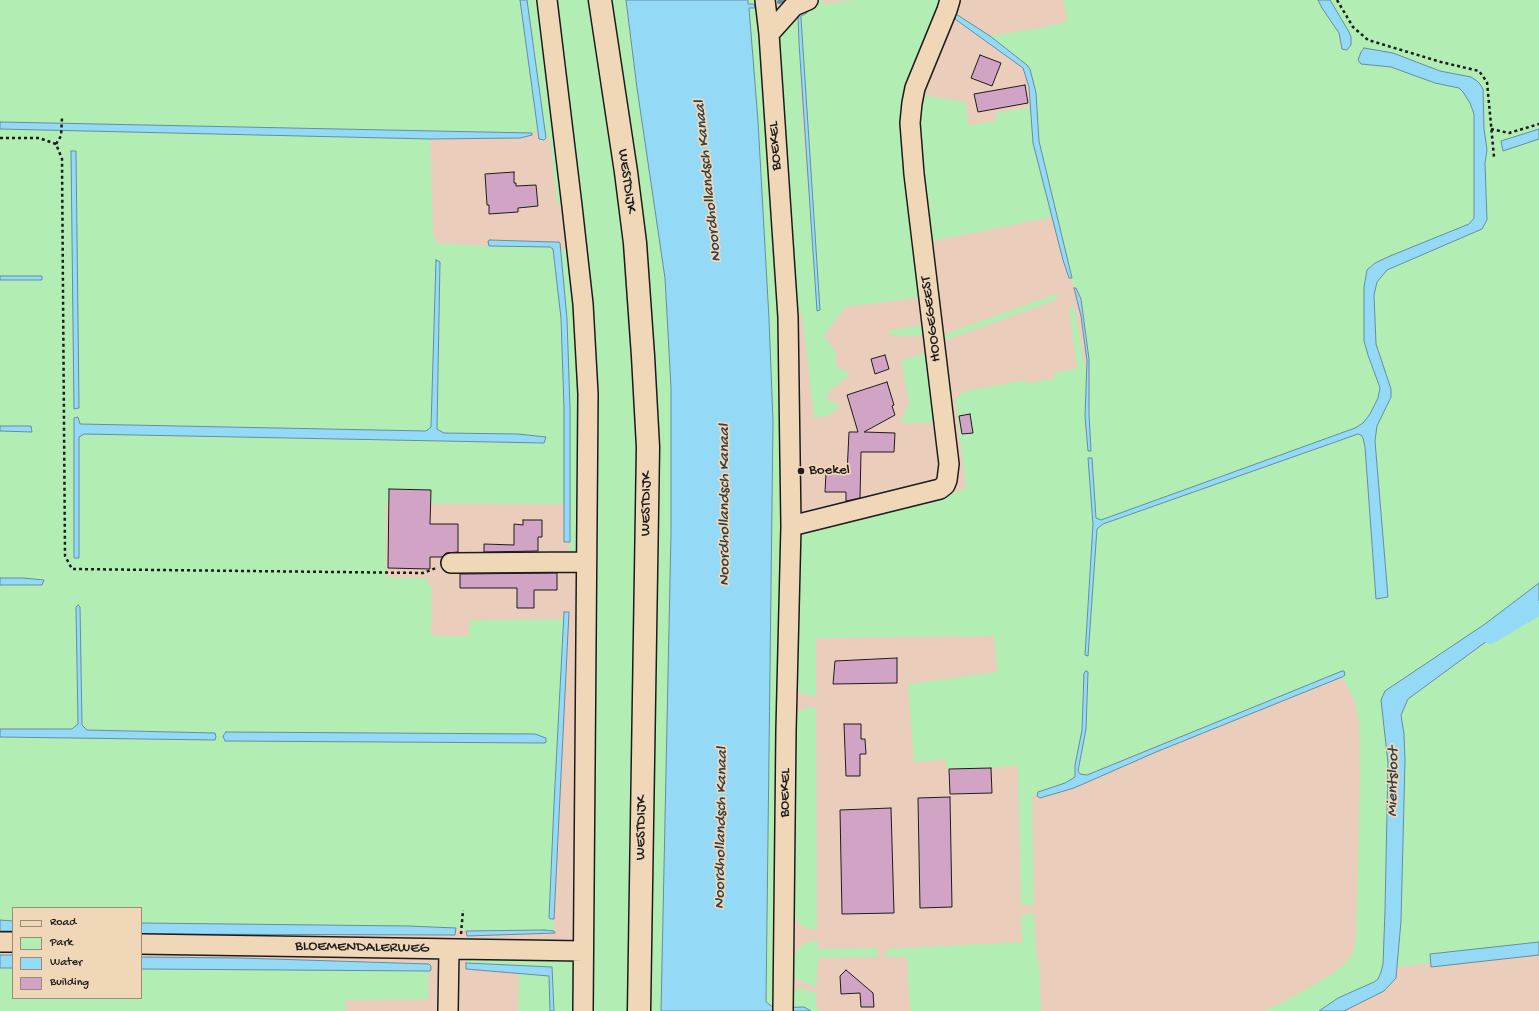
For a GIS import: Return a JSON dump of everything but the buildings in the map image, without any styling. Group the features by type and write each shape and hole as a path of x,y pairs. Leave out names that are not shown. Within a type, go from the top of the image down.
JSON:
{"main road":[{"name":"WESTDIJK","path":"600,0 626,172 635,243 648,447 639,1011"}],"street":[{"path":"546,0 583,304 588,394 583,1011"},
{"name":"BOEKEL","path":"765,0 769,34 788,317 791,526 786,730 783,1007"},
{"path":"769,34 794,6 808,0"},
{"name":"HOOGEGEEST","path":"791,526 940,489 945,485 947,480 949,464 914,174 910,123 912,103 916,88 948,10 950,0"},
{"path":"452,563 586,562"},
{"path":"0,942 12,942"},
{"name":"BLOEMENDALERWEG","path":"142,944 583,951"},
{"path":"448,1011 455,949"}],"path":[{"path":"1338,0 1353,27 1368,40 1441,62 1479,70 1487,82 1494,157"},
{"path":"56,144 61,136 62,118"},
{"path":"1491,129 1509,133 1539,124"},
{"path":"0,138 39,138 56,144 62,159 65,556 72,569 423,573 452,563"},
{"path":"455,949 463,910"}],"green space":[{"path":"0,0 520,0 538,131 531,133 0,122"},
{"path":"527,0 537,0 558,137 563,201 557,205 550,137 546,137"},
{"path":"553,0 593,0 624,213 639,378 631,1011 588,1011 592,520"},
{"path":"607,0 626,0 637,88 665,278 671,388 671,532 661,1011 646,1011 653,443"},
{"path":"748,0 760,0 782,353 781,492 784,497 774,1008 766,1002 773,421 758,121 748,8 754,8 748,4"},
{"path":"811,0 821,0 824,4 855,0 945,0 913,81 922,297 845,307 824,336 836,352 836,366 850,374 827,393 828,401 840,404 832,414 814,418 802,313 794,311 778,30","holes":["807,13 801,16 801,18 817,311 802,110 798,16"]},
{"path":"1063,0 1318,0 1339,33 1341,49 1349,32 1330,0 1539,0 1539,583 1485,624 1385,691 1381,700 1388,763 1383,964 1378,979 1374,982 1338,998 1319,1011 1265,1011 1332,974 1347,962 1353,952 1356,939 1360,780 1359,721 1354,699 1342,677 1344,676 1344,671 1087,775 1080,774 1078,771 1086,729 1088,672 1085,672 1082,730 1075,765 1075,777 1065,783 1038,792 1037,795 1032,797 1034,905 1021,905 1018,766 946,768 945,759 914,762 908,684 997,672 994,636 816,638 816,697 802,694 793,684 798,534 818,524 819,531 966,489 955,398 960,397 960,392 1026,380 1026,384 1055,378 1054,373 1077,368 1069,308 1074,306 1086,372 1085,429 1088,451 1090,379 1084,315 1077,288 1074,288 1039,141 1036,93 1027,65 990,36 1045,27 1068,21","holes":["1393,53 1440,71 1471,77 1483,89 1484,129 1487,150 1485,163 1487,220 1482,229 1387,270 1377,282 1374,295 1376,344 1391,397 1377,426 1375,441 1388,597 1376,599 1365,447 1363,438 1358,434 1103,524 1097,529 1088,655 1085,655 1093,524 1088,459 1092,458 1096,518 1101,520 1355,428 1363,423 1370,414 1378,398 1380,388 1364,341 1365,276 1367,271 1375,263 1469,224 1474,218 1474,114 1470,103 1459,88 1435,83 1391,67 1361,64"]},
{"path":"923,95 966,102 968,125 996,121 995,113 1031,107 1033,143 1052,217 928,242 917,98"},
{"path":"0,129 430,139 433,233 436,243 550,247 553,249 561,318 564,408 564,504 386,503 386,577 425,578 432,588 431,636 469,636 470,620 564,619 549,918 554,919 554,931 466,930 456,928 409,926 142,923 142,907 12,907 12,921 0,920 0,737 215,740 216,737 215,733 87,730 82,725 80,607 78,605 76,607 78,724 72,729 0,728 0,585 42,585 43,580 0,578 0,431 32,431 31,426 0,426 0,280 42,280 41,276 0,276","holes":["436,261 440,262 437,429 444,433 518,434 512,443 84,434 79,436 74,558 74,418 78,417 80,424 426,431 431,427","226,732 535,734 546,738 546,742 225,741 223,736"]},
{"path":"572,249 581,340 582,552 570,558 570,408 560,250"},
{"path":"1056,294 1058,299 943,341 942,335"},
{"path":"926,324 928,336 889,335 889,331"},
{"path":"929,351 940,422 900,423 909,403 901,361"},
{"path":"1539,607 1539,942 1431,954 1431,963 1397,967 1401,921 1405,760 1404,734 1401,715 1408,699 1517,619"},
{"path":"809,707 816,708 817,928 810,929 802,926 795,918 795,876 792,854 795,714"},
{"path":"1021,914 1034,914 1036,952 1039,965 1041,1011 910,1011 907,957 886,957 886,949 1022,942"},
{"path":"818,940 818,949 878,948 878,957 818,958 816,987 792,976 790,961 794,961 795,952 805,943"},
{"path":"470,955 575,957 575,1011 554,1011 552,967 466,963"},
{"path":"0,968 12,968 12,999 142,999 142,969 429,971 428,999 346,1000 345,1011 0,1011"},
{"path":"519,973 549,976 550,1011 518,1011"},
{"path":"801,988 816,993 816,1008 821,1011 811,1011 804,1007 789,1007 792,990"}],"water":[{"path":"520,0 527,0 546,138 544,140 539,139"},
{"name":"Noordhollandsch Kanaal","path":"626,0 748,0 748,4 754,4 755,8 749,8 758,121 773,421 766,1002 774,1008 804,1007 811,1011 661,1011 671,532 671,388 665,278 637,88"},
{"path":"1318,0 1330,0 1349,32 1351,37 1351,45 1347,50 1342,49 1339,33"},
{"path":"807,11 807,13 801,16 801,18 820,310 817,311 798,16"},
{"path":"956,14 990,36 1030,69 1036,93 1039,141 1072,278 1069,278 1063,260 1033,143 1029,87 1023,68 955,19"},
{"path":"1364,48 1393,53 1440,71 1471,77 1477,81 1483,89 1484,129 1487,150 1485,163 1487,220 1482,229 1387,270 1377,282 1374,295 1376,344 1391,389 1391,397 1377,426 1375,441 1388,597 1376,599 1365,447 1363,438 1358,434 1103,524 1097,529 1088,656 1085,655 1093,524 1088,458 1092,458 1096,518 1101,520 1355,428 1363,423 1370,414 1378,398 1380,388 1364,341 1364,287 1367,270 1375,263 1390,256 1469,224 1474,218 1474,114 1470,103 1463,92 1459,88 1435,83 1391,67 1361,64 1358,60"},
{"path":"0,122 532,133 532,135 520,138 430,139 0,129"},
{"path":"1539,129 1539,139 1503,151 1501,141"},
{"path":"71,151 76,151 79,408 74,409"},
{"path":"488,241 560,243 567,319 570,408 570,542 564,542 564,408 561,318 553,249 550,247 489,246"},
{"path":"436,260 440,262 437,429 444,433 518,434 546,437 544,443 84,434 79,437 79,558 74,558 74,418 78,417 80,424 426,431 431,427"},
{"path":"0,276 42,276 42,280 0,280"},
{"path":"1074,288 1076,288 1081,299 1089,359 1091,451 1088,451 1085,416 1087,361 1081,316"},
{"path":"0,426 31,426 32,432 0,431"},
{"path":"0,578 44,580 42,585 0,585"},
{"path":"1539,583 1539,607 1517,619 1408,699 1401,715 1404,734 1405,760 1401,921 1396,978 1384,991 1344,1011 1319,1011 1338,998 1374,982 1378,979 1383,964 1388,763 1381,700 1385,691 1485,624"},
{"path":"78,605 80,607 82,725 87,730 215,733 215,740 0,737 0,729 72,729 78,724 76,607"},
{"path":"564,612 569,612 554,919 551,919 549,918"},
{"path":"1086,671 1088,672 1086,729 1078,771 1080,774 1087,775 1342,671 1344,671 1345,675 1156,752 1074,788 1040,798 1037,796 1038,792 1065,783 1075,777 1075,765 1082,730 1084,673"},
{"path":"226,732 535,734 546,738 546,742 225,741 223,736"},
{"path":"0,920 12,921 12,931 0,931"},
{"path":"142,923 409,926 456,928 455,935 142,934"},
{"path":"466,931 554,931 555,933 467,936"},
{"path":"1539,942 1539,955 1431,967 1430,954"},
{"path":"0,955 12,955 12,968 0,968"},
{"path":"142,957 240,958 429,964 431,966 431,970 142,969"},
{"path":"466,963 552,967 554,1011 550,1011 549,976 466,969"}],"waterway":[{"path":"779,2 785,0"},
{"name":"Mientsloot","path":"1490,637 1539,608"}],"place":[{"name":"Boekel","path":"801,471"}]}
